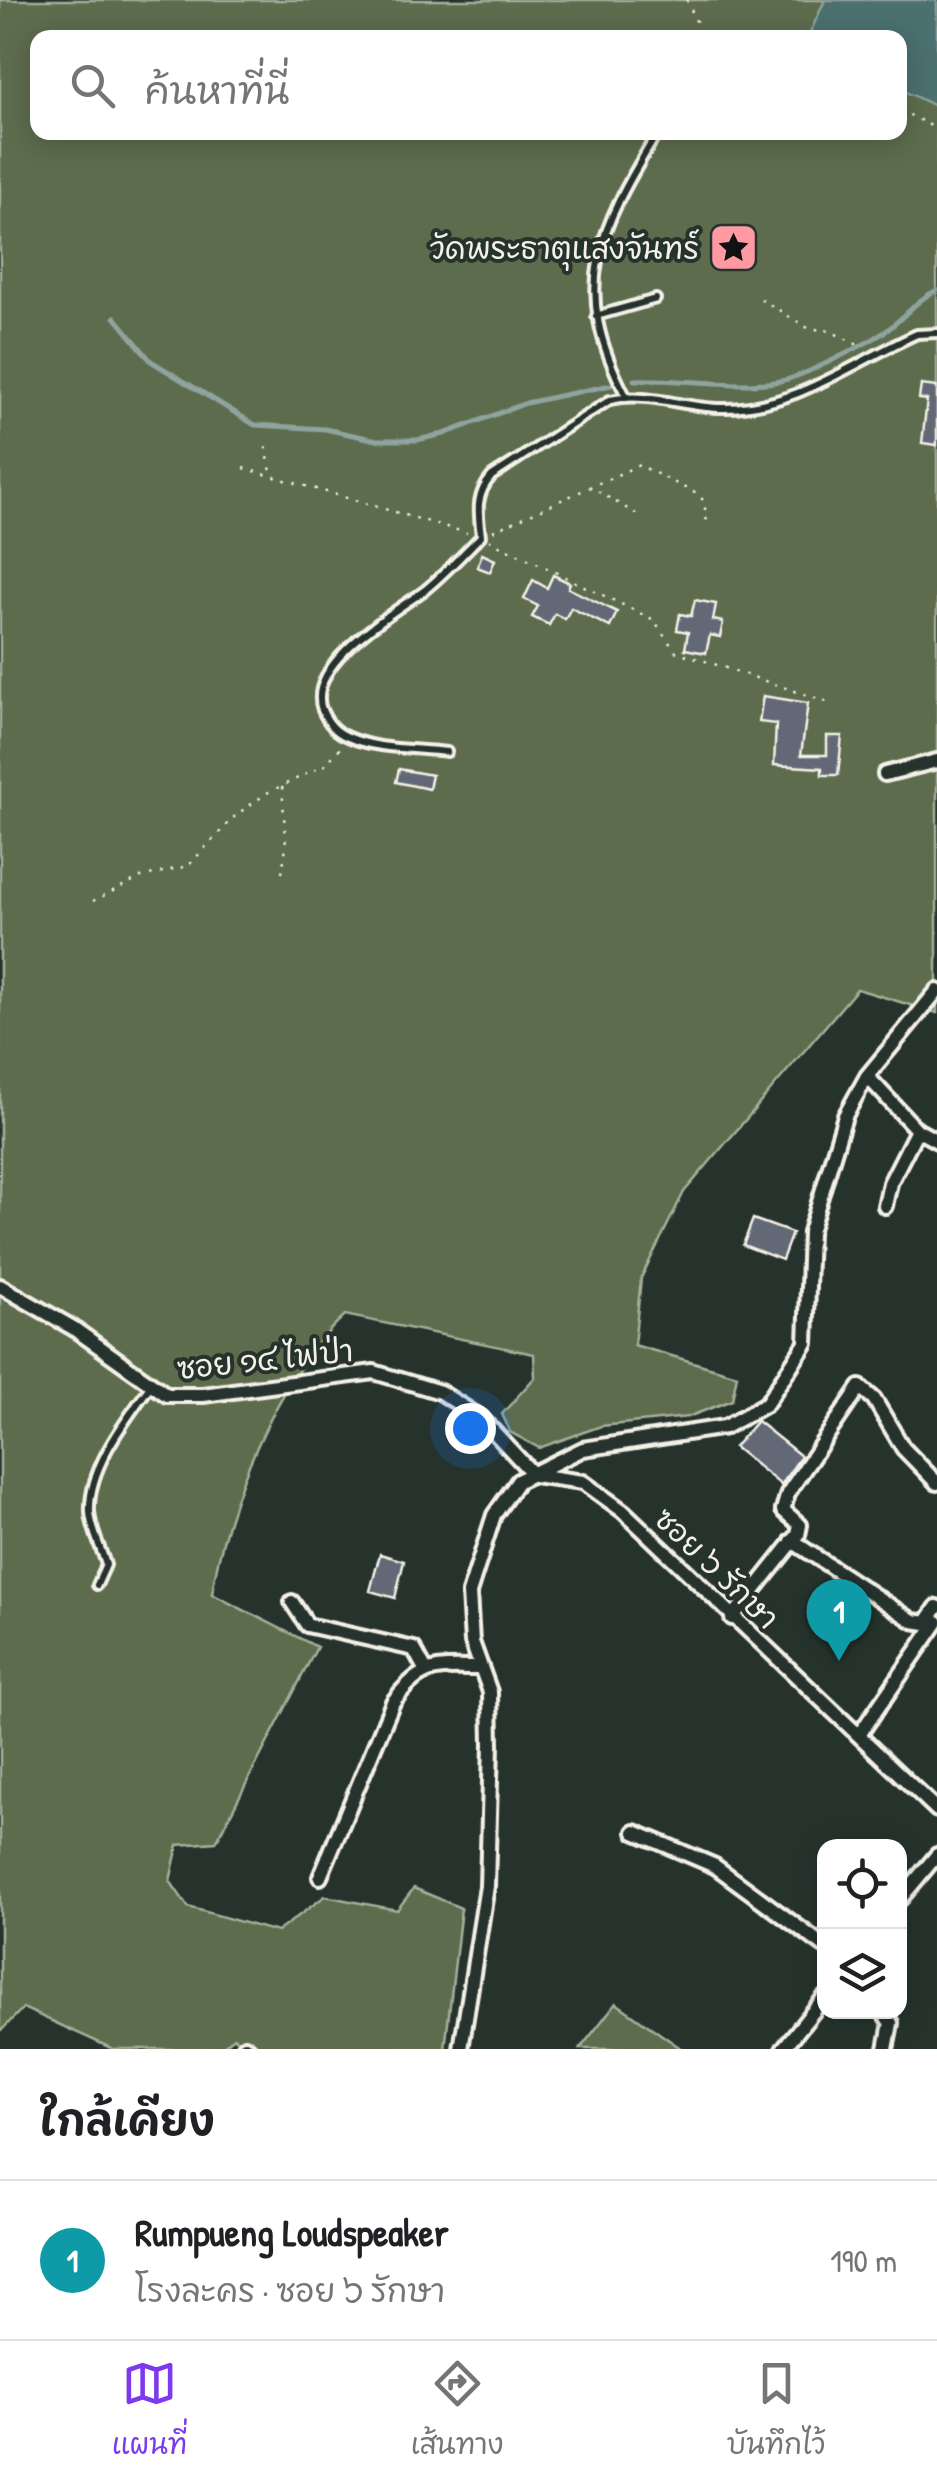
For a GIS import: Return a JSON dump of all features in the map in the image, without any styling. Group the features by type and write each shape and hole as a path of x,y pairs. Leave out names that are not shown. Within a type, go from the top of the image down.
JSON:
{"street":[{"path":"885,774 937,760"},
{"path":"461,2049 487,1886 492,1745 490,1692 472,1642 469,1593 494,1516 518,1480 583,1449 724,1426 766,1404 806,1344 810,1232 844,1116 867,1076 937,991"},
{"path":"867,1076 917,1130 937,1141"},
{"path":"884,1206 890,1183 917,1130"},
{"name":"ซอย ๑๔ ไฟป่า","path":"0,1286 73,1328 166,1395 203,1395 374,1372 440,1392 482,1418 534,1475"},
{"path":"732,1618 792,1542 800,1525 783,1510 788,1492 860,1387 874,1398 903,1448 937,1483"},
{"name":"ซอย ๖ รักษา","path":"534,1475 582,1482 622,1511 937,1810"},
{"path":"792,1542 913,1620 926,1622 937,1607"},
{"path":"292,1602 307,1625 414,1649 424,1669"},
{"path":"859,1735 937,1622"},
{"path":"320,1877 393,1702 410,1679 424,1669 480,1668"},
{"path":"635,1832 715,1866 817,1941"},
{"path":"907,1891 937,1856"},
{"path":"783,2049 817,2007"},
{"path":"886,2049 888,2019"}],"lane":[{"path":"626,396 606,355 592,286 604,241 631,176 653,140"},
{"path":"596,316 656,299"},
{"path":"446,752 348,738 324,715 320,701 324,676 375,622 429,586 481,536 477,503 481,488 492,476 610,400 626,396 723,408 766,404 803,392 917,334 937,333"},
{"path":"97,1585 106,1565 92,1524 94,1485 119,1431 150,1385"}],"path":[{"path":"687,0 695,30"},
{"path":"907,113 937,128"},
{"path":"761,299 808,328 848,339 867,350"},
{"path":"266,446 271,474"},
{"path":"481,536 627,468 650,467 697,494 704,501 708,523"},
{"path":"244,468 481,536 654,620 675,651 834,704"},
{"path":"588,485 636,514"},
{"path":"93,900 141,877 188,866 236,815 282,785 325,765 348,738"},
{"path":"282,785 286,846 282,873"}],"green space":[{"path":"0,0 937,0 937,1013 857,989 684,1192 641,1278 634,1345 737,1375 732,1400 688,1417 601,1426 539,1448 510,1432 502,1414 535,1377 534,1354 345,1315 298,1372 258,1444 229,1521 212,1594 317,1647 216,1842 178,1845 170,1881 188,1907 277,1932 325,1896 397,1910 414,1888 461,1908 445,2049 253,2049 234,2037 220,2049 113,2049 23,2008 0,2032"},
{"path":"616,2003 682,2049 580,2049"}],"water":[{"path":"825,0 937,0 937,107 907,92 907,30 811,30"}],"building":[{"path":"921,385 937,387 937,445 922,443 927,400 919,399"},
{"path":"482,554 495,560 490,572 477,567"},
{"path":"553,575 570,583 568,588 617,612 610,627 571,608 565,619 555,614 549,625 532,617 538,606 524,599 533,580 547,588"},
{"path":"695,600 716,604 713,620 723,622 720,637 710,635 706,653 685,649 688,632 677,630 680,614 691,616"},
{"path":"763,696 808,703 801,755 827,755 827,736 842,736 838,775 822,775 822,768 774,765 776,724 759,722"},
{"path":"399,769 432,775 429,789 396,782"},
{"path":"753,1219 792,1233 782,1260 743,1245"},
{"path":"757,1421 801,1456 781,1485 734,1447"},
{"path":"380,1554 404,1561 395,1598 370,1591"}],"waterway":[{"path":"634,380 746,384 790,379 883,333 937,290"},
{"path":"115,317 151,361 255,425 325,429 377,440 417,440 526,403 611,385"}],"place":[{"name":"วัดพระธาตุแสงจันทร์","path":"734,248"},
{"name":"Rumpueng Loudspeaker","path":"839,1661"}]}
